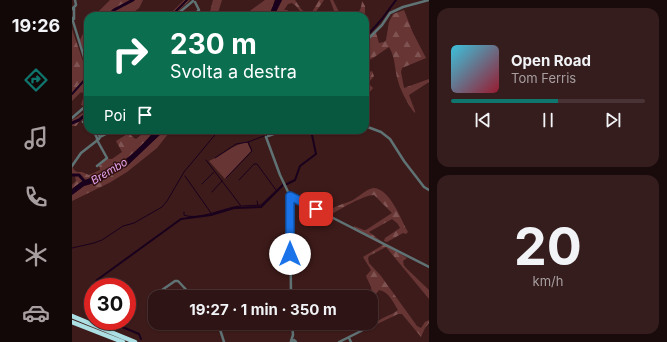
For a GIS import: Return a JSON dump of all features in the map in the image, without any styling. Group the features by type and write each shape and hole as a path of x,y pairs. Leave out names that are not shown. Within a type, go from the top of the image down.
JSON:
{"highway":[{"path":"72,316 135,342"},
{"path":"72,322 123,342"}],"street":[{"path":"75,0 77,4 73,8 75,30"},
{"path":"369,38 382,25 390,13 403,7 429,0"},
{"path":"180,12 194,1 199,10 197,12"},
{"path":"72,18 84,58"},
{"path":"72,118 84,108"},
{"path":"369,128 381,132 390,139 404,161 424,187 429,190"},
{"path":"96,134 107,158 97,166"},
{"path":"97,134 98,138"},
{"path":"72,166 81,153 98,138 106,134"},
{"path":"273,134 267,136 280,175 290,196 291,290"},
{"path":"290,196 429,267"},
{"path":"162,290 175,281 178,281 186,290"},
{"path":"220,330 224,342"},
{"path":"293,330 291,342 294,340 296,342"},
{"path":"339,342 364,330"},
{"path":"349,338 351,342"}],"green space":[{"path":"110,0 143,0 139,8 134,12 98,12"},
{"path":"184,0 190,0 177,12 172,12"},
{"path":"213,0 222,0 218,12 210,12"},
{"path":"265,0 275,0 270,12 248,12"},
{"path":"282,0 295,0 304,12 301,12 292,3 288,4 284,10 290,12 276,12"},
{"path":"319,0 324,0 316,12 312,12"},
{"path":"330,0 333,0 339,12 334,12"},
{"path":"362,1 365,6 365,12 358,12"},
{"path":"404,10 413,33 426,58 402,68 401,72 404,88 429,79 429,82 409,95 415,113 401,89 393,56 389,47 369,60 369,40 376,32 379,43 386,40 389,22 393,14"},
{"path":"72,29 84,64 84,95 82,92 80,93 72,101"},
{"path":"84,32 84,53 80,40"},
{"path":"372,71 374,76 369,84 369,72"},
{"path":"369,84 373,88 369,93"},
{"path":"84,95 84,106 81,105"},
{"path":"84,112 84,120 80,121 76,126 72,126 72,120"},
{"path":"127,134 130,134 136,139 142,134 151,134 130,156 115,167 83,181 72,189 72,185 76,181 75,176 72,175 72,165 74,170 77,172 82,172 89,175 100,170 99,166 107,159 112,159 122,152 116,141"},
{"path":"161,134 168,134 157,148 127,172 109,183 72,201 72,195 84,186 101,181 127,166"},
{"path":"247,142 251,151 225,179 209,161 237,145"},
{"path":"373,188 379,189 385,193 390,199 408,232 406,234 403,233 387,242 384,241 385,238 400,228 392,219 369,232 407,258 403,261 404,266 429,290 429,299 386,247 368,258 369,263 381,276 417,326 421,328 425,322 429,320 429,323 421,337 402,314 398,314 378,324 378,321 398,310 385,293 379,290 378,291 378,290 371,290 366,276 371,270 363,257 383,245 354,230 354,226 366,230 392,213 374,195 358,200 332,214 330,213 330,210 333,208 351,201 367,190"}],"water":[{"path":"275,0 282,0 276,12 270,12"},
{"name":"Brembo","path":"151,134 161,134 127,166 101,181 84,186 72,195 72,189 80,183 123,162"}],"waterway":[{"path":"112,12 133,0"},
{"path":"175,12 187,0"},
{"path":"369,34 396,0"},
{"path":"72,94 84,80"},
{"path":"72,123 84,116"},
{"path":"72,248 102,240 123,226 134,223 162,207 184,172 216,134"},
{"path":"287,184 295,180 300,166 316,154 312,134"},
{"path":"226,178 252,151 248,142 264,136"},
{"path":"215,158 236,144 248,142"},
{"path":"184,212 184,215 197,216 241,206 206,160"},
{"path":"239,180 254,164 257,164 276,190"},
{"path":"202,184 214,172"},
{"name":"Brembo","path":"72,175 79,175 86,183"},
{"path":"185,176 211,213"},
{"path":"212,192 222,181"},
{"path":"242,206 261,205 283,184"},
{"path":"100,278 181,219 211,215 234,208 261,207 282,186"},
{"path":"257,201 258,205"},
{"path":"129,330 139,334 141,339"}],"route":[{"path":"290,254 290,196 316,209"}]}
